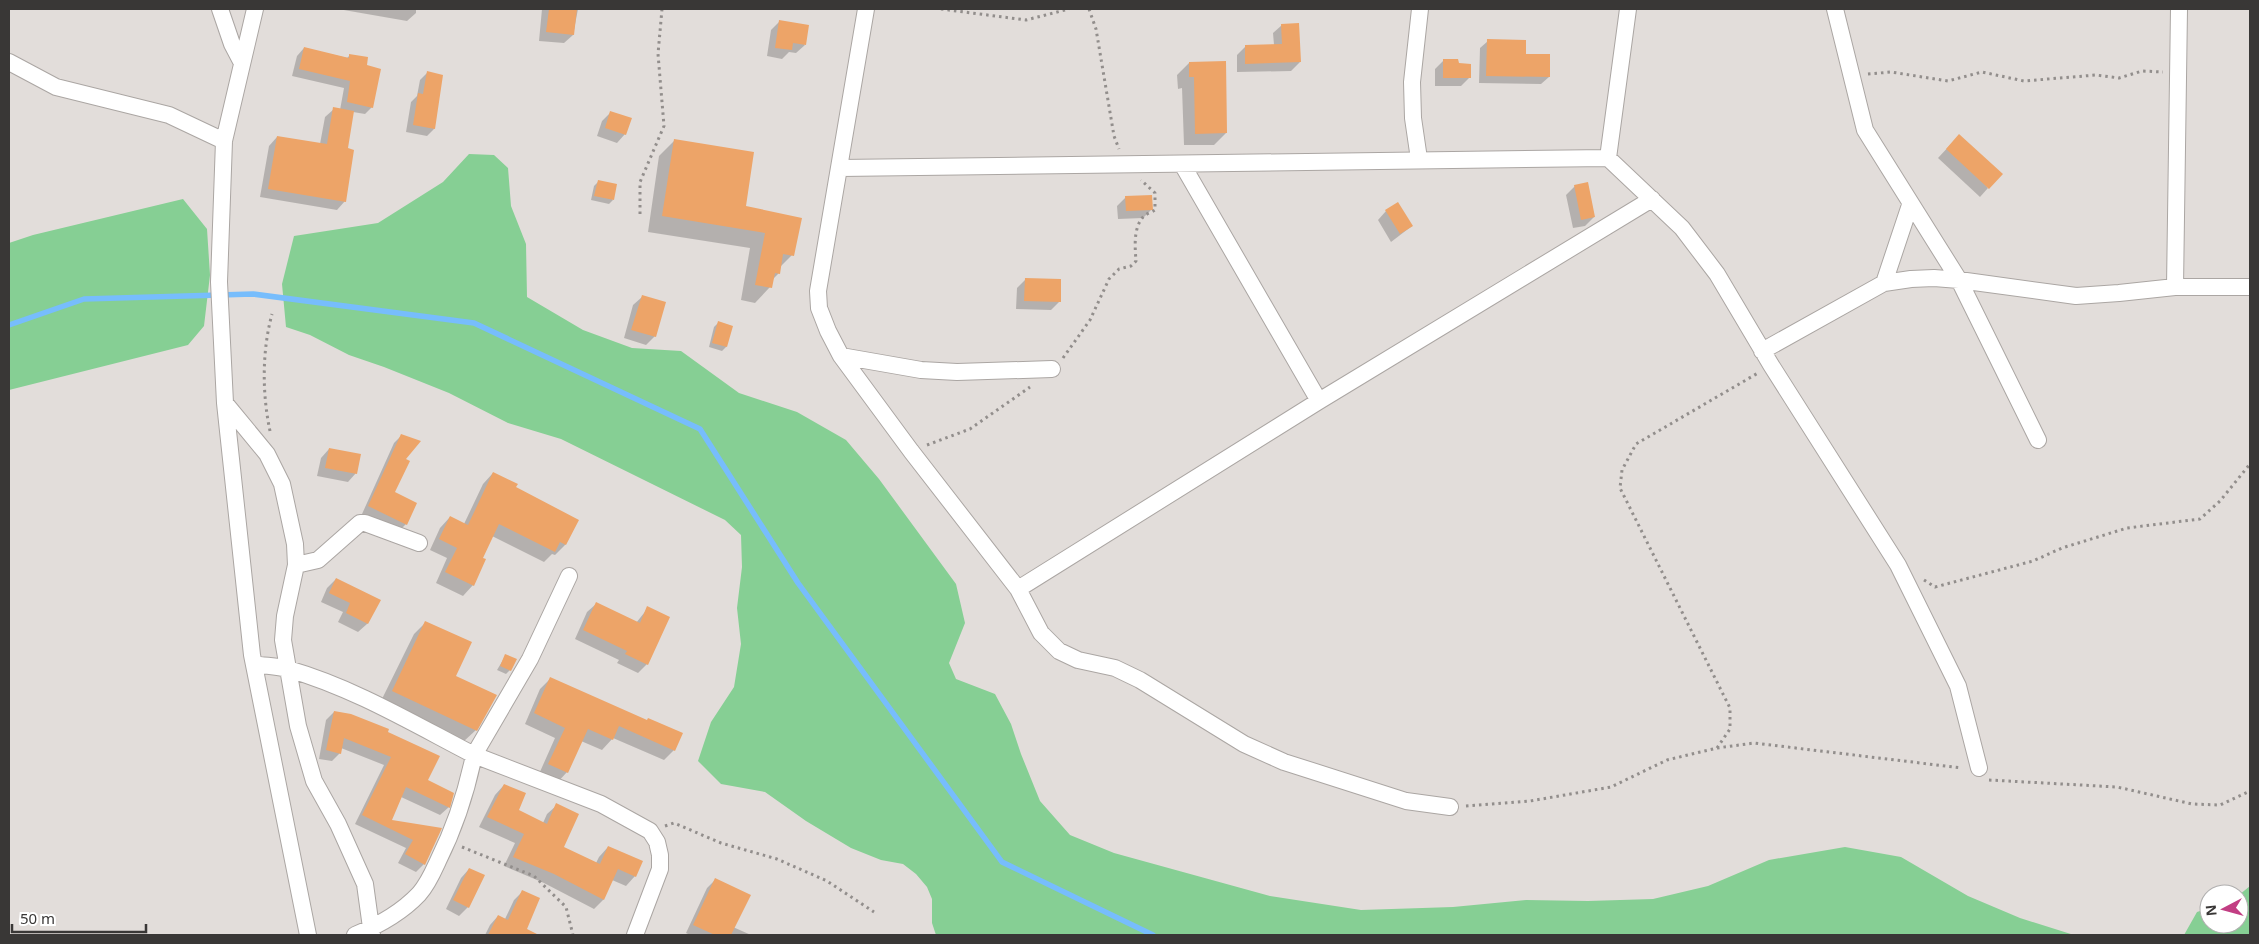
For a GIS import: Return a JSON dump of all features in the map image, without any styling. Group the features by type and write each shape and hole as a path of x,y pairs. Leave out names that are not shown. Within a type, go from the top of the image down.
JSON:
{"street":[{"path":"220,9 232,44 242,63"},
{"path":"255,9 224,141 219,282 225,403 254,664 308,935"},
{"path":"866,9 818,291 819,308 841,356 910,451 1018,589 1041,633 1059,651 1078,660 1115,668 1140,680 1244,744 1284,762 1406,801 1450,807"},
{"path":"1419,159 1413,118 1412,82 1420,9"},
{"path":"1608,158 1628,9"},
{"path":"1835,9 1865,130 1910,205 1959,280 2038,440"},
{"path":"2175,287 2179,9"},
{"path":"10,65 56,87 169,115 224,141"},
{"path":"840,168 1608,158 1682,228 1717,274 1767,358 1898,565 1958,686 1980,768"},
{"path":"1182,164 1319,401"},
{"path":"1018,589 1319,401 1652,199"},
{"path":"1884,283 1910,205"},
{"path":"1767,358 1884,283 1934,278 2076,296 2175,287 2250,287"},
{"path":"841,356 921,370 957,372 1052,369"},
{"path":"225,403 268,454 278,473 295,544 296,565 283,628 287,669 307,762 314,781 338,824 365,884 372,932"},
{"path":"296,565 318,560 360,523 365,523 419,543"},
{"path":"355,935 372,932 419,894 427,884 457,822 471,775 474,755 530,659 569,576"},
{"path":"254,664 287,669 372,702 474,755 601,804 650,831 658,848 660,869 635,935"}],"path":[{"path":"640,214 640,182 664,126 658,54 662,9"},
{"path":"941,9 1026,20 1069,9"},
{"path":"910,451 970,429 1060,363 1090,320 1109,279 1119,269 1131,266 1136,261 1134,242 1144,216 1155,210 1155,193 1126,163 1114,136 1096,29 1089,9"},
{"path":"1852,75 1891,72 1948,81 1982,72 2024,81 2096,75 2119,78 2142,71 2178,73"},
{"path":"271,439 266,413 265,373 266,336 272,314"},
{"path":"1717,748 1730,729 1730,708 1620,488 1622,470 1636,444 1767,358"},
{"path":"1898,565 1935,587 2033,561 2062,548 2127,528 2200,519 2220,501 2250,464"},
{"path":"1450,807 1530,801 1611,787 1667,760 1717,748 1754,743 1950,767 1980,768 1986,779 2000,782 2117,787 2192,804 2220,805 2250,791"},
{"path":"650,831 674,823 721,843 777,859 827,881 874,912"},
{"path":"448,841 534,876 566,907 573,935"}],"green space":[{"path":"469,154 494,155 508,168 511,206 526,244 527,297 583,330 632,348 681,351 739,393 797,412 846,440 879,479 956,584 965,623 949,663 956,679 995,694 1011,724 1040,801 1070,835 1114,853 1270,896 1361,910 1453,907 1526,900 1653,899 1708,886 1769,860 1845,847 1901,857 1968,896 2020,918 2074,935 936,935 932,923 932,899 927,887 916,874 903,864 881,860 851,848 806,821 765,792 721,784 698,761 711,722 734,687 741,644 737,608 742,567 741,535 725,520 561,439 508,423 449,393 349,355 310,335 286,327 282,284 294,236 378,223 443,182"},
{"path":"183,199 207,229 210,275 204,326 188,345 9,390 9,243 33,235"},
{"path":"2249,887 2250,935 2184,935 2199,911 2199,934 2249,934"}],"building":[{"path":"549,9 577,9 574,35 546,32"},
{"path":"779,20 809,25 806,45 793,43 792,50 775,48"},
{"path":"1299,23 1301,62 1245,64 1245,45 1282,44 1281,24"},
{"path":"1487,39 1526,40 1526,54 1550,54 1550,77 1486,76"},
{"path":"304,47 349,58 349,54 368,57 367,65 381,69 373,108 347,102 350,81 299,69"},
{"path":"1443,59 1458,59 1459,63 1471,64 1471,78 1443,78"},
{"path":"1226,61 1227,133 1195,134 1194,77 1189,77 1189,62"},
{"path":"427,71 443,75 435,129 413,125 418,93 423,94"},
{"path":"333,107 354,111 348,148 354,150 346,202 268,189 277,136 327,144"},
{"path":"610,111 632,118 626,135 605,128"},
{"path":"1959,134 2003,174 1989,189 1946,149"},
{"path":"674,139 754,152 746,206 802,218 794,256 783,254 780,274 775,273 772,288 755,285 765,233 662,216"},
{"path":"598,180 617,184 614,200 594,196"},
{"path":"1588,182 1595,217 1581,220 1574,185"},
{"path":"1152,195 1153,210 1126,211 1125,196"},
{"path":"1398,202 1413,226 1400,234 1385,210"},
{"path":"1025,278 1061,279 1061,302 1024,301"},
{"path":"642,295 666,302 656,337 631,330"},
{"path":"718,321 733,326 727,347 712,343"},
{"path":"401,434 421,441 406,459 410,461 395,492 417,503 407,525 368,506"},
{"path":"329,448 361,454 357,474 325,468"},
{"path":"493,472 518,484 516,487 579,520 566,545 560,542 555,552 499,524 483,558 486,559 474,586 445,572 457,548 439,539 450,516 468,525"},
{"path":"336,578 381,600 368,624 346,613 350,603 329,593"},
{"path":"596,602 640,623 647,606 670,617 648,665 625,654 627,651 583,630"},
{"path":"425,621 472,642 456,676 497,695 477,731 392,691"},
{"path":"505,654 517,659 511,671 500,666"},
{"path":"550,677 647,720 648,718 683,733 675,751 619,726 613,740 588,729 568,773 548,764 565,728 534,713"},
{"path":"334,711 351,714 389,729 388,732 440,756 428,780 454,793 450,808 406,787 392,820 442,828 425,865 405,854 413,840 362,815 391,757 344,738 341,754 326,750"},
{"path":"504,784 526,793 519,810 547,824 556,803 579,814 564,847 600,864 608,846 643,861 636,877 618,869 604,900 554,874 513,857 524,834 487,817"},
{"path":"469,868 485,875 469,908 453,900"},
{"path":"715,878 751,895 731,935 715,935 693,925"},
{"path":"522,890 540,898 527,929 539,935 488,935 498,915 508,920"}],"waterway":[{"path":"9,325 84,299 253,294 474,323 700,429 798,583 1002,862 1153,935"}]}
